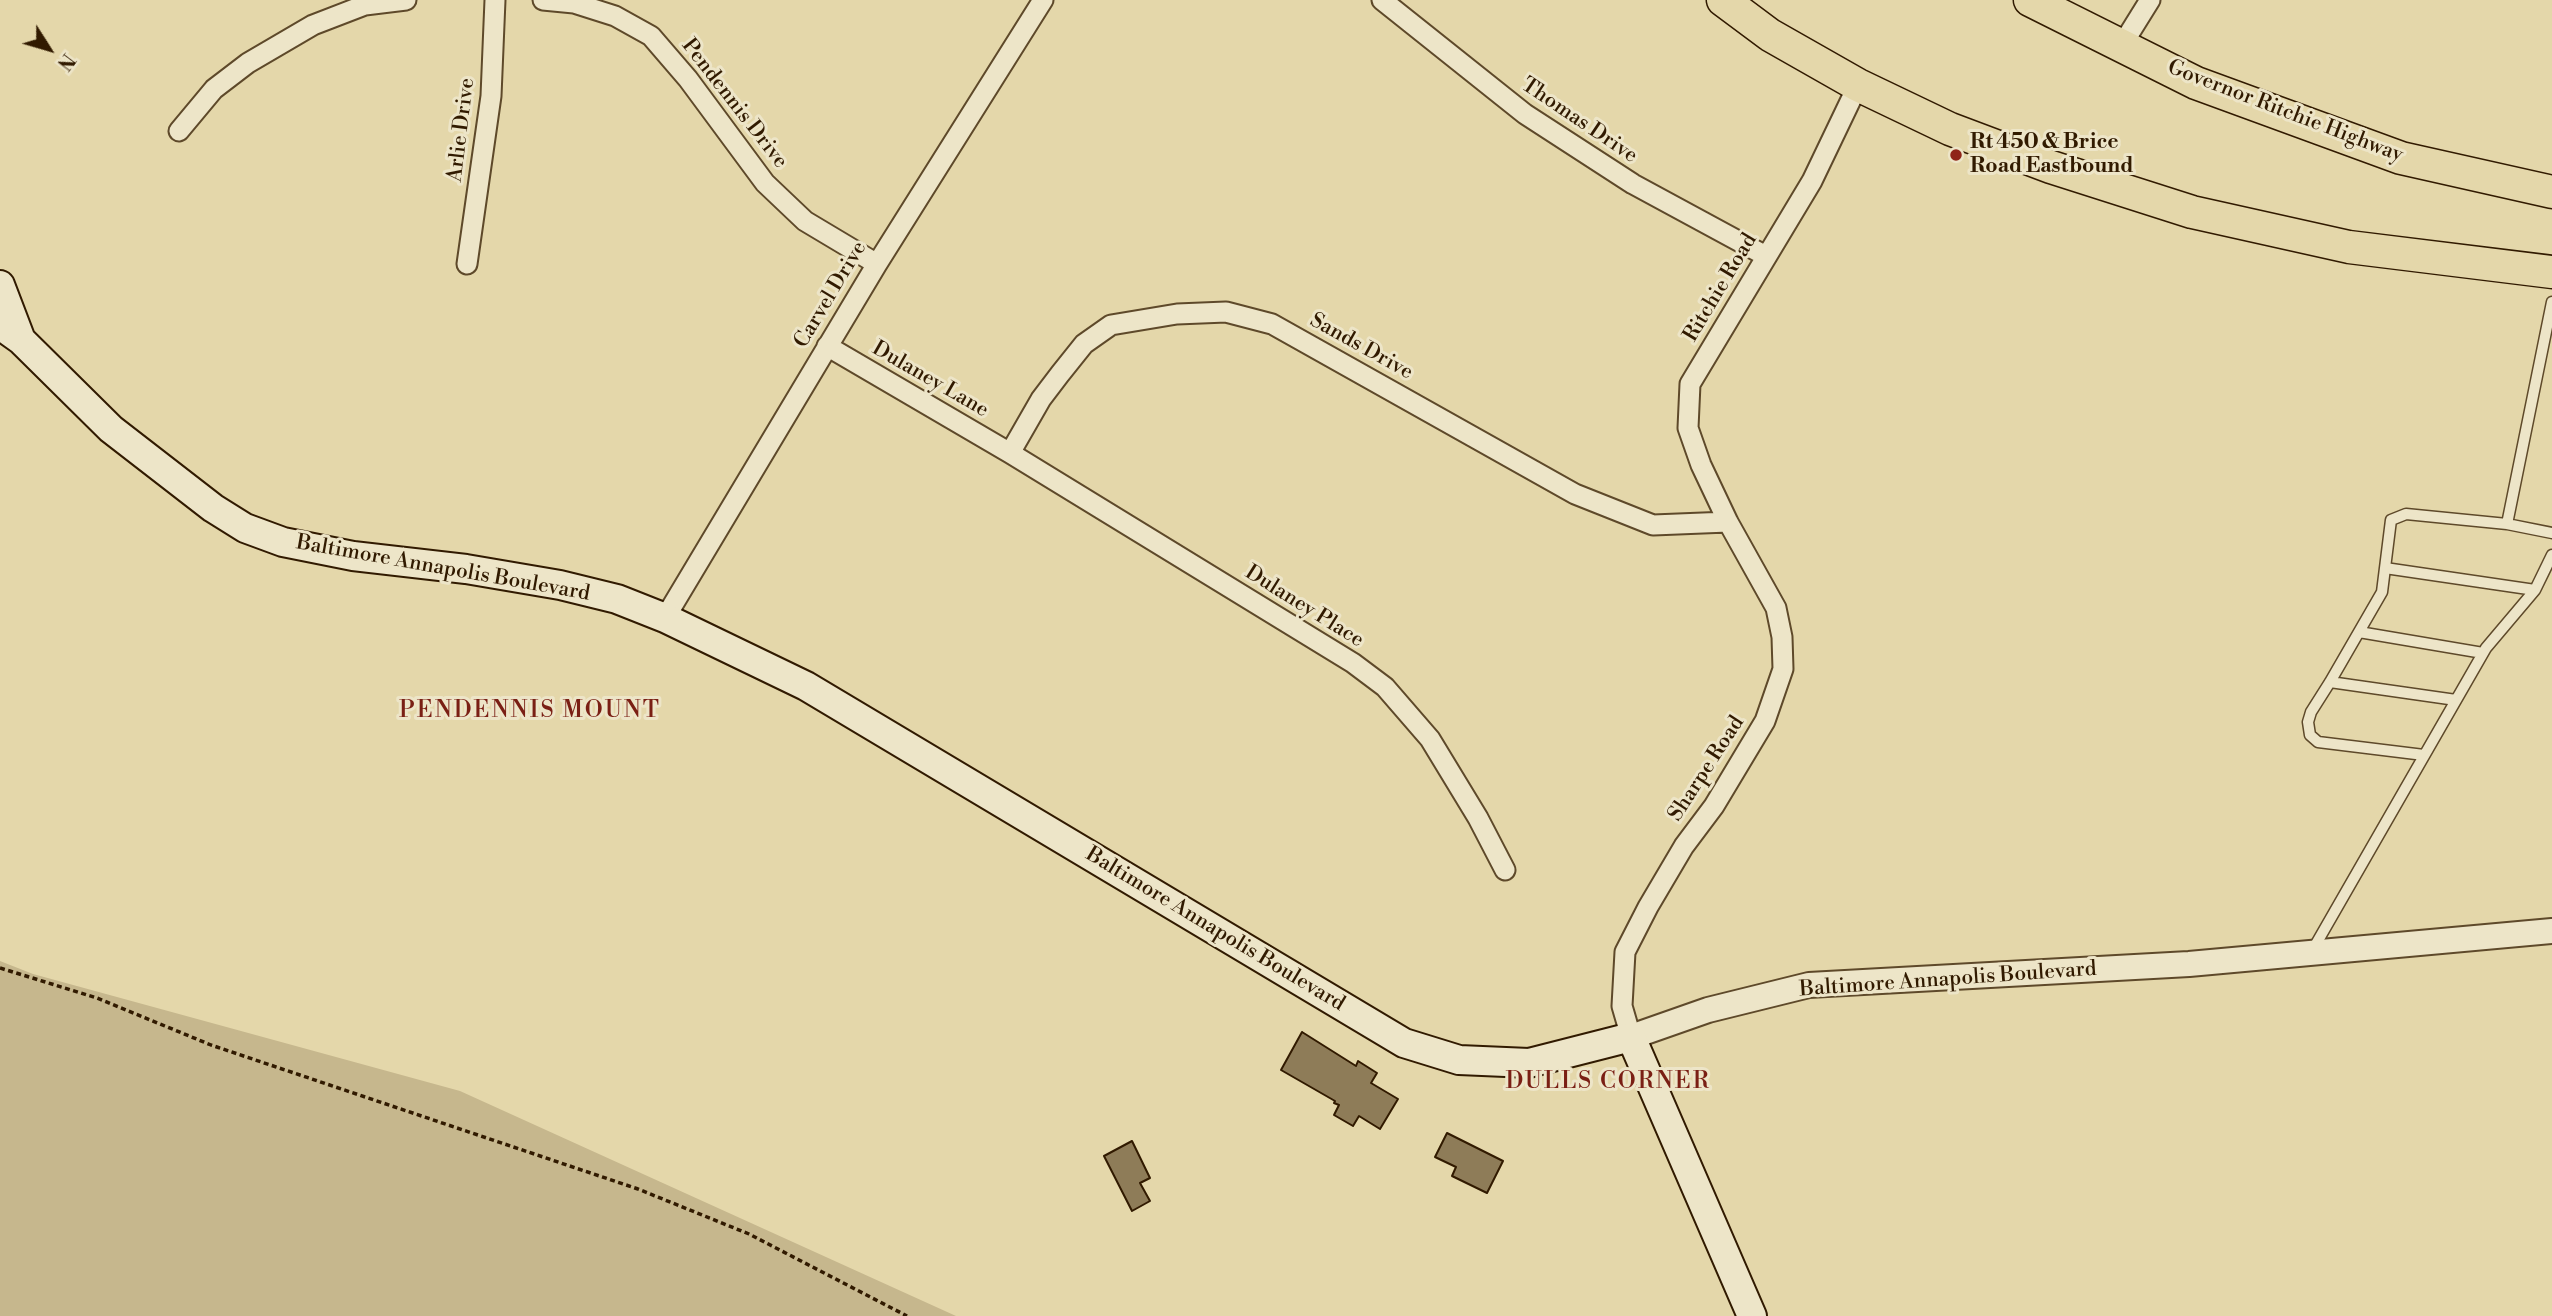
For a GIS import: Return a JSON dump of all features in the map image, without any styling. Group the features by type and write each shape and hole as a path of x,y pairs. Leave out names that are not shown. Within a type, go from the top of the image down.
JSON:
{"main road":[{"path":"1723,0 1770,34 1858,85 1950,129 2051,167 2192,212 2349,247 2552,272"},
{"name":"Governor Ritchie Highway","path":"2030,0 2196,83 2401,158 2552,192"},
{"path":"0,285 10,332"},
{"name":"Baltimore Annapolis Boulevard","path":"10,332 111,429 213,508 245,528 283,542 353,556 466,569 560,585 617,600 665,618 806,686 1404,1042 1459,1060 1530,1063 1631,1037"},
{"path":"1631,1037 1752,1316"}],"street":[{"path":"179,131 214,89 248,63 313,25 365,5 406,0"},
{"name":"Arlie Drive","path":"467,264 491,96 495,0"},
{"name":"Pendennis Drive","path":"543,0 574,3 615,16 651,36 688,79 765,183 805,221 877,264"},
{"name":"Carvel Drive","path":"665,618 877,264 1043,0"},
{"name":"Thomas Drive","path":"1382,0 1525,114 1633,184 1766,256"},
{"path":"2122,45 2150,0"},
{"name":"Ritchie Road","path":"1728,522 1701,465 1688,428 1690,384 1812,181 1858,85"},
{"name":"Sands Drive","path":"1010,453 1041,399 1060,374 1084,344 1111,325 1177,314 1226,312 1272,324 1576,494 1653,525 1728,522"},
{"name":"Dulaney Lane","path":"827,346 1010,453"},
{"name":"Dulaney Place","path":"1010,453 1353,663 1385,687 1430,739 1478,818 1505,870"},
{"name":"Sharpe Road","path":"1631,1037 1622,1006 1625,952 1684,846 1714,806 1765,721 1783,669 1782,638 1776,608 1728,522"},
{"name":"Baltimore Annapolis Boulevard","path":"1631,1037 1708,1010 1809,985 2189,964 2552,931"}],"lane":[{"path":"2507,524 2552,302"},
{"path":"2424,755 2318,741 2310,735 2308,723 2311,712 2382,592 2391,520 2406,513 2507,524 2552,533"},
{"path":"2310,954 2483,653 2535,590 2552,555"},
{"path":"2385,568 2535,590"},
{"path":"2359,632 2483,653"},
{"path":"2330,682 2456,700"}],"path":[{"path":"0,968 97,998 211,1045 638,1189 749,1234 907,1316"}],"shaded area":[{"path":"0,961 33,974 460,1091 956,1316 0,1316"}],"building":[{"path":"1302,1032 1356,1066 1358,1061 1377,1073 1371,1083 1398,1099 1380,1129 1359,1116 1353,1126 1334,1115 1339,1105 1334,1103 1335,1101 1281,1070"},
{"path":"1447,1133 1503,1161 1487,1193 1452,1176 1456,1167 1435,1157"},
{"path":"1132,1141 1150,1178 1140,1183 1150,1201 1132,1211 1104,1156"}],"place":[{"name":"Rt 450 & Brice Road Eastbound","path":"1956,155"}],"district":[{"name":"PENDENNIS MOUNT","path":"530,711"},
{"name":"DULLS CORNER","path":"1608,1082"}]}
